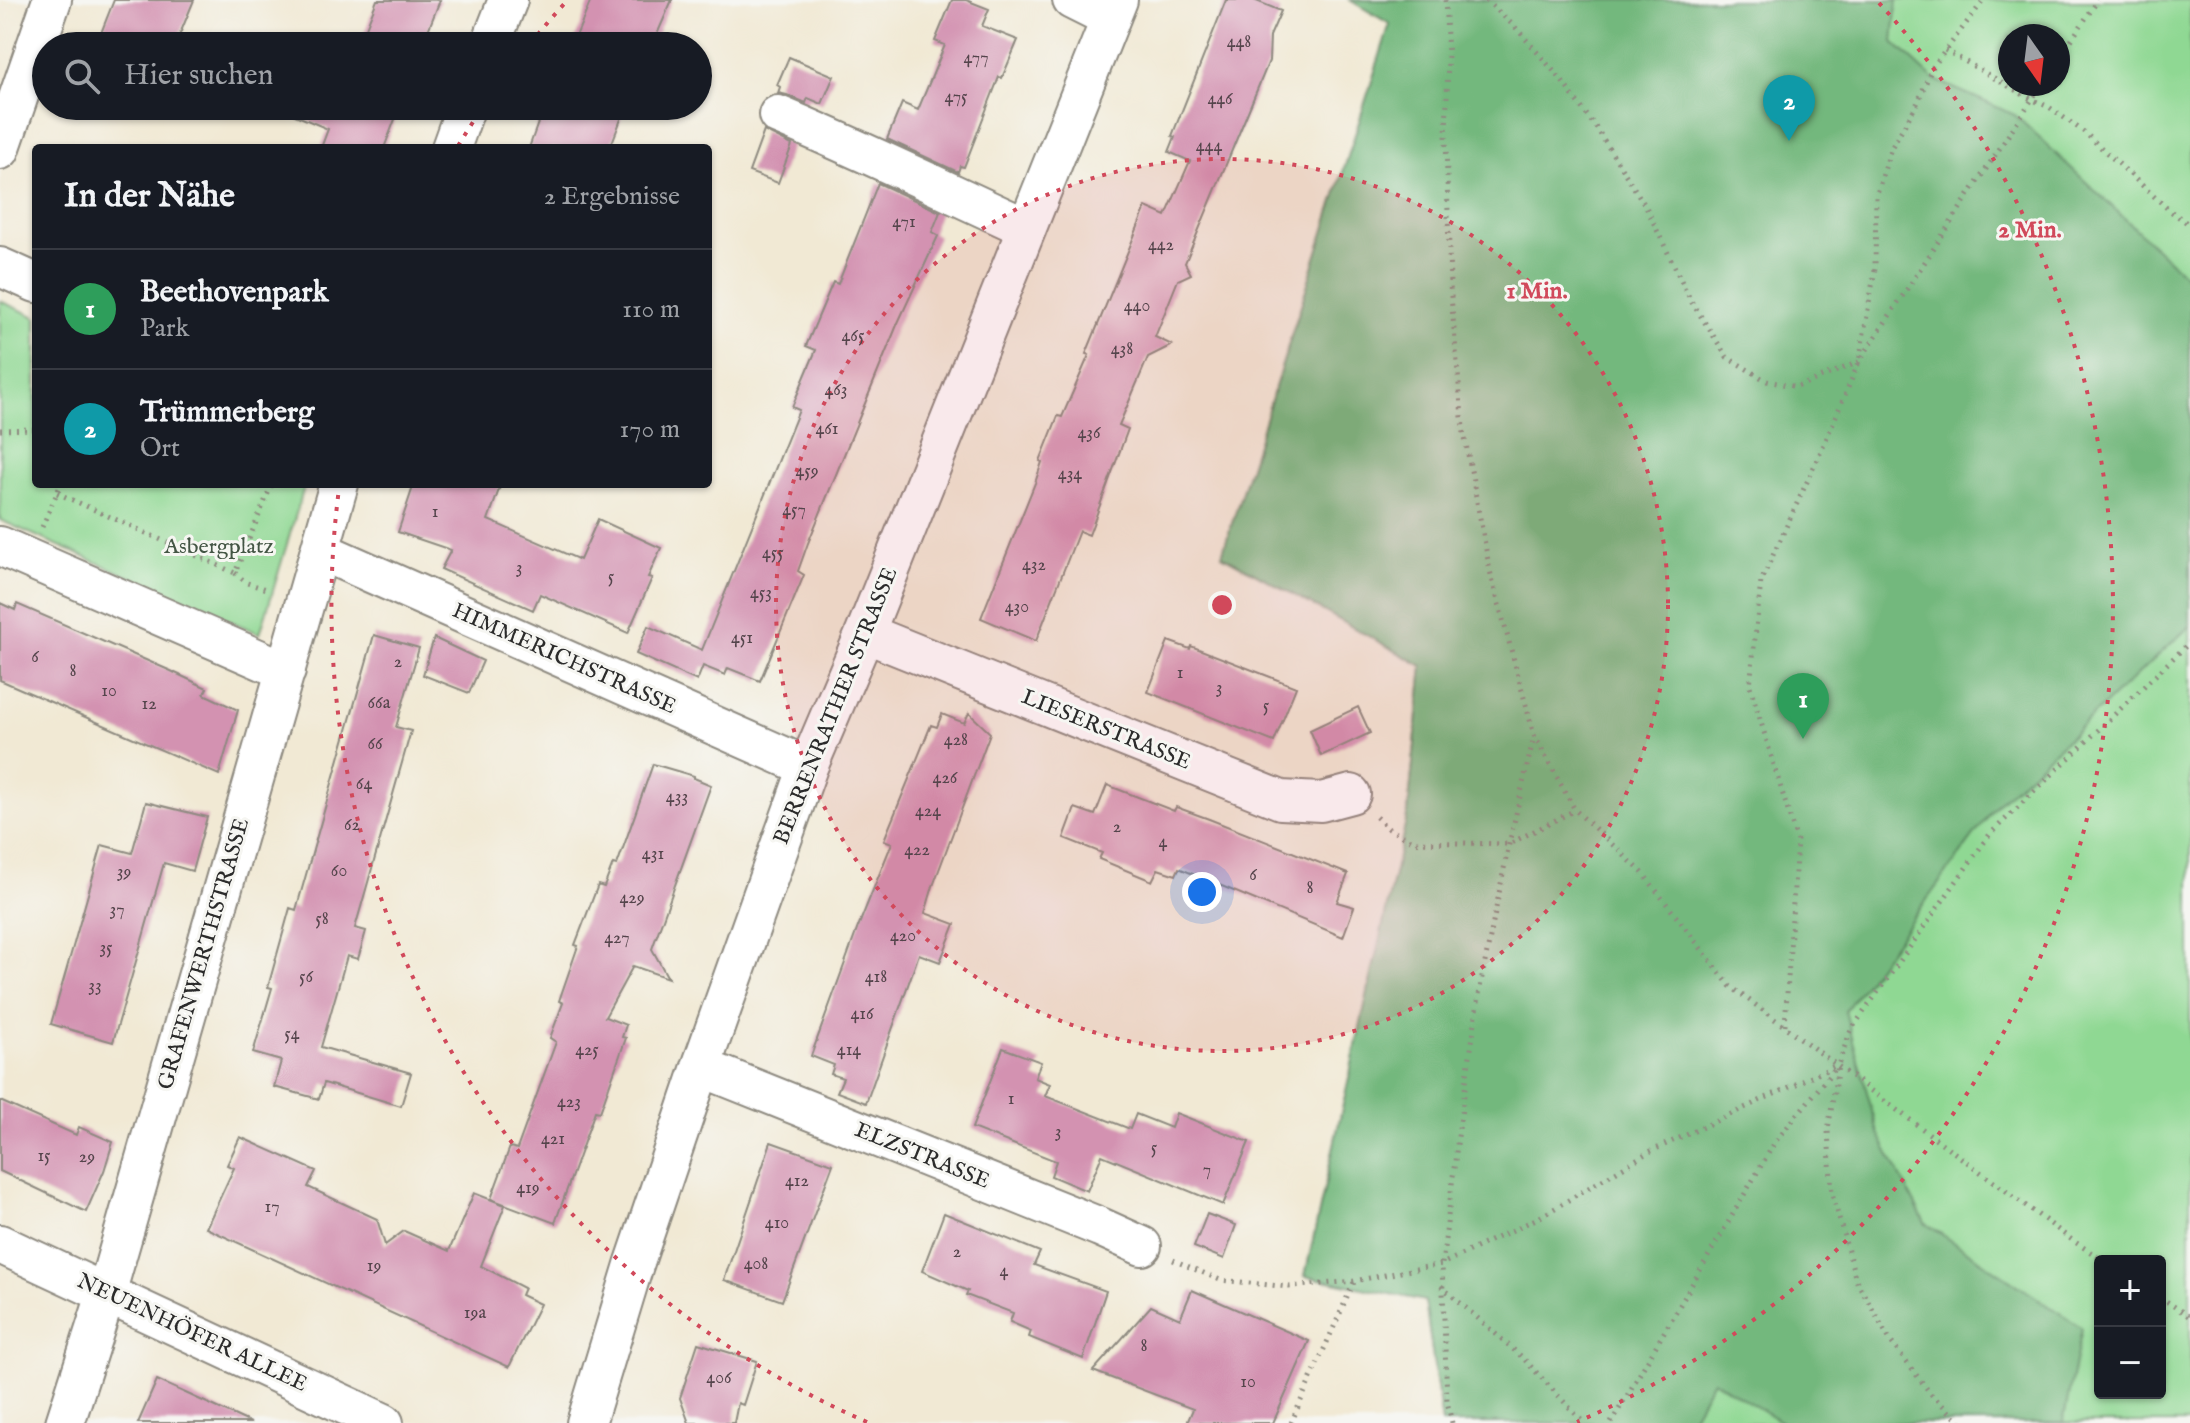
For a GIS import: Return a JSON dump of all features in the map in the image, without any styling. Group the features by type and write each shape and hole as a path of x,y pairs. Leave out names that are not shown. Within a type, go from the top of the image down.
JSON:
{"street":[{"path":"41,32 52,0"},
{"path":"495,32 508,0"},
{"path":"1072,0 1114,9"},
{"name":"BERRENRATHER STRASSE","path":"586,1423 634,1265 701,1067 808,767 865,633 1114,9"},
{"path":"0,150 32,58"},
{"path":"778,115 1027,228"},
{"path":"452,144 461,120"},
{"path":"0,267 32,281"},
{"name":"GRAFENWERTHSTRASSE","path":"65,1423 106,1292 338,488"},
{"path":"0,546 286,671"},
{"name":"HIMMERICHSTRASSE","path":"321,551 808,767"},
{"name":"LIESERSTRASSE","path":"865,633 1281,800 1321,802 1351,794"},
{"name":"ELZSTRASSE","path":"701,1067 1142,1246"},
{"name":"NEUENHÖFER ALLEE","path":"0,1244 384,1423"}],"path":[{"path":"1445,0 1450,285 1463,428 1490,571 1534,735 1575,810 1642,872 1730,986 2095,1255"},
{"path":"1486,0 1516,28 1559,77 1597,129 1646,207 1691,301 1727,357 1767,381 1797,387 1859,362"},
{"path":"1859,362 1875,269 1876,197 1891,148 1917,104 1932,68 1984,0"},
{"path":"2070,42 2098,0"},
{"path":"1945,50 2049,107 2084,132 2169,210 2190,225"},
{"path":"1785,1026 1797,841 1750,686 1761,581 1859,362 2033,96"},
{"path":"0,430 32,429"},
{"path":"44,522 59,488"},
{"path":"235,573 270,488"},
{"path":"57,493 235,573 247,583 261,588"},
{"path":"1961,1423 1931,1394 1891,1342 1856,1280 1832,1193 1828,1131 1838,1065 1851,1030 1990,834 2190,642"},
{"path":"1452,1423 1447,1401 1442,1264 1481,982 1534,735"},
{"path":"1351,794 1389,829 1414,842 1509,844 1575,810"},
{"path":"1142,1246 1220,1280 1289,1287 1354,1281 1442,1264 1540,1217 1647,1153 1838,1065"},
{"path":"1611,1423 1775,1142 1838,1065"},
{"path":"1291,1423 1354,1281"},
{"path":"1441,1286 1522,1357 1584,1423"},
{"path":"2166,1301 2190,1317"}],"green space":[{"path":"1350,0 2190,0 2190,1423 1442,1423 1425,1301 1305,1276 1408,812 1423,666 1222,555 1390,24"},
{"path":"1350,0 1897,0 1893,42 1933,79 2015,115 2190,280 2190,626 1998,803 1845,1011 1878,1133 1925,1223 2082,1328 2063,1423 1783,1423 1713,1380 1689,1423 1442,1423 1425,1301 1305,1276 1408,812 1423,666 1222,555 1390,24"},
{"name":"Asbergplatz","path":"0,301 32,315 32,488 304,488 260,634 0,520"}],"building":[{"path":"114,0 194,0 181,32 101,32"},
{"path":"377,0 440,0 427,32 364,32"},
{"path":"591,0 672,0 658,32 578,32"},
{"path":"952,0 966,0 989,9 982,26 1018,40 1002,78 999,77 964,167 960,166 958,172 887,139 902,103 918,110 945,45 935,41"},
{"path":"1226,0 1254,0 1281,11 1270,36 1269,61 1185,263 1191,274 1178,280 1155,337 1172,345 1148,357 1119,425 1128,429 1089,535 1079,531 1036,641 981,618 1058,416 1062,417 1089,355 1086,354 1146,207 1166,216 1190,161 1169,152 1175,137 1172,136"},
{"path":"789,57 834,76 822,104 808,98 806,103 778,93 780,87 777,85"},
{"path":"307,120 395,120 386,144 322,144 328,129"},
{"path":"539,120 621,120 612,144 530,144"},
{"path":"764,131 792,145 778,183 749,172"},
{"path":"878,183 940,212 932,232 938,236 897,325 808,543 798,571 804,575 760,681 728,668 725,675 703,666 697,681 636,654 648,626 702,650 799,410 792,407 816,350 806,346 833,282 838,284"},
{"path":"413,488 500,488 488,520 580,560 598,519 661,548 648,577 652,578 628,633 540,594 533,610 441,569 451,550 398,532"},
{"path":"0,603 15,610 17,604 171,671 207,688 204,694 238,710 219,775 0,680"},
{"path":"374,635 419,648 396,727 411,731 355,928 366,931 358,959 347,956 321,1047 411,1073 401,1106 324,1083 319,1099 274,1087 281,1061 253,1053 290,908 296,910"},
{"path":"434,638 483,661 469,693 423,675"},
{"path":"1168,641 1190,649 1191,646 1296,687 1274,742 1148,692"},
{"path":"1358,707 1370,733 1321,756 1310,730"},
{"path":"969,713 990,733 925,913 955,924 940,962 919,954 866,1103 837,1092 843,1078 831,1074 834,1065 811,1056 892,843 884,840 931,725 937,727 942,714 964,723"},
{"path":"653,764 694,776 711,785 652,949 668,978 633,966 605,1017 626,1025 622,1037 626,1038 600,1112 595,1111 555,1223 491,1199 510,1147 517,1149 556,1042 550,1038 563,1003 559,1001 578,946 575,945 598,885 604,887 613,864 617,865"},
{"path":"1107,785 1174,811 1176,807 1209,819 1348,874 1337,902 1354,907 1343,937 1179,868 1176,875 1158,869 1152,881 1099,859 1102,853 1064,838 1075,808 1095,815"},
{"path":"146,802 207,817 192,871 164,863 113,1042 51,1024 102,845 132,853"},
{"path":"1003,1048 1041,1062 1035,1078 1050,1084 1045,1096 1130,1129 1136,1114 1171,1128 1176,1113 1249,1142 1223,1205 1102,1155 1087,1191 1051,1176 1056,1161 972,1128"},
{"path":"0,1101 76,1135 79,1127 113,1142 86,1212 0,1171"},
{"path":"240,1137 316,1171 308,1187 377,1219 385,1245 404,1231 449,1251 474,1193 505,1205 481,1266 524,1288 521,1295 540,1304 509,1367 206,1228 234,1168 227,1165"},
{"path":"771,1142 833,1164 782,1301 724,1280"},
{"path":"944,1213 1040,1252 1034,1265 1106,1291 1083,1359 1029,1337 1031,1331 1010,1322 1013,1313 966,1295 968,1291 922,1271"},
{"path":"1207,1214 1236,1225 1224,1259 1194,1247"},
{"path":"1192,1290 1309,1341 1273,1423 1187,1423 1193,1409 1093,1371 1151,1306 1180,1319"},
{"path":"698,1343 757,1361 743,1405 738,1403 734,1423 689,1423 680,1398"},
{"path":"157,1380 251,1423 138,1423"}],"place":[{"name":"Trümmerberg","path":"1789,141"},
{"name":"Beethovenpark","path":"1803,739"}]}
